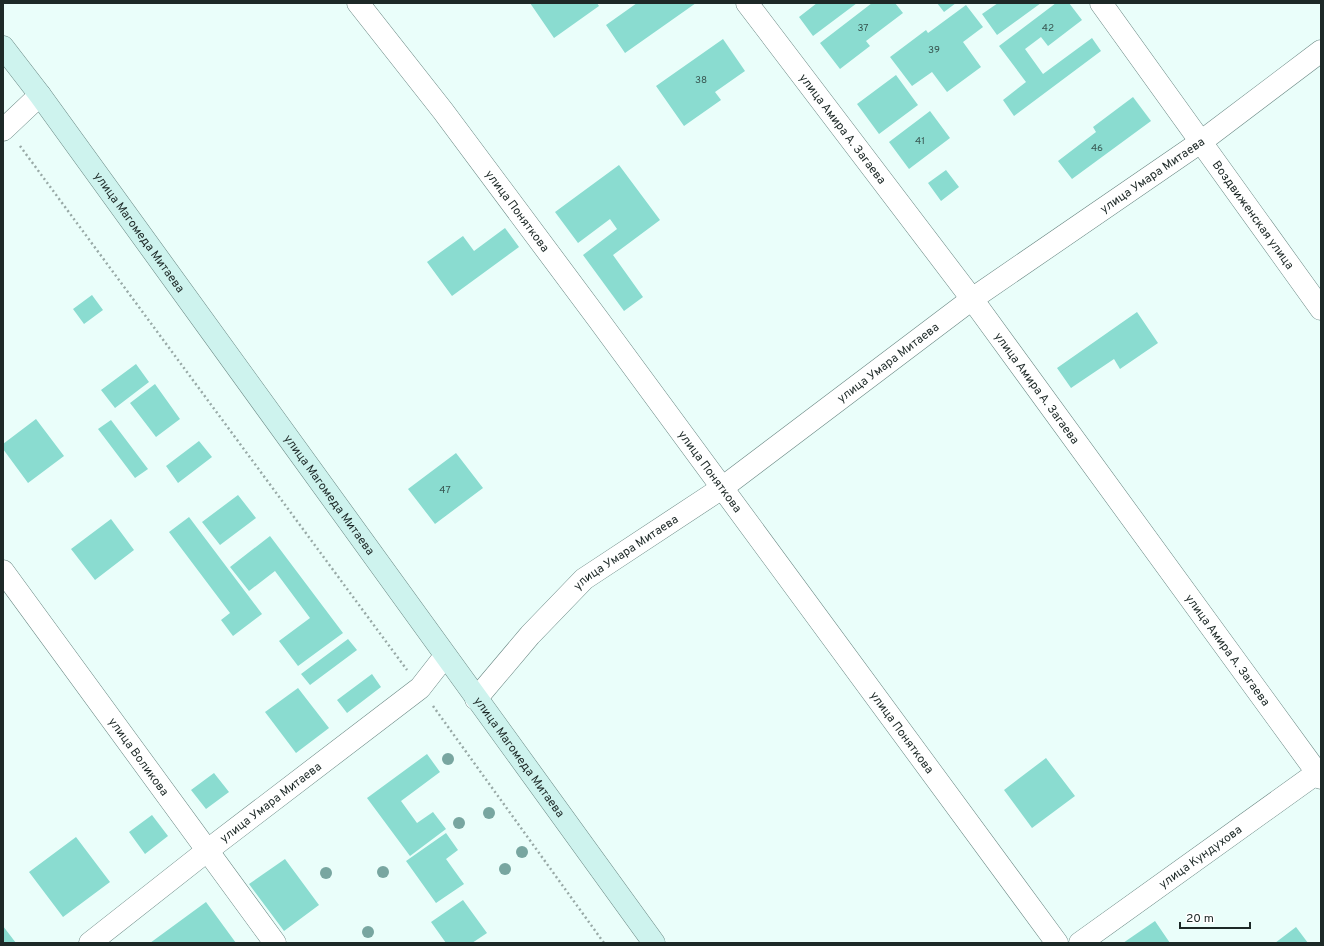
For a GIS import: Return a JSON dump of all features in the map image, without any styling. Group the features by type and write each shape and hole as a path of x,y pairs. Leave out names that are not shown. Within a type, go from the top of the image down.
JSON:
{"street":[{"name":"улица Поняткова","path":"358,3 443,111 598,319 1057,943"},
{"name":"улица Амира А. Загаева","path":"747,3 972,299 1320,774"},
{"name":"Воздвиженская улица","path":"1102,3 1321,309"},
{"name":"улица Магомеда Митаева","path":"3,47 40,95 654,943"},
{"name":"улица Умара Митаева","path":"476,699 530,635 584,579 722,488 972,299 1202,141 1321,51"},
{"path":"5,129 40,95"},
{"name":"улица Воликова","path":"3,571 275,943"},
{"name":"улица Умара Митаева","path":"90,943 208,850 420,688 445,656"},
{"name":"улица Кундухова","path":"1080,943 1320,774"}],"path":[{"path":"5,129 420,688 604,943"}],"building":[{"path":"530,3 597,3 599,6 554,38"},
{"path":"637,3 696,3 625,53 606,25"},
{"path":"817,3 857,3 813,36 799,17"},
{"path":"872,3 895,3 903,13 866,41 870,46 840,69 820,43"},
{"path":"937,3 956,3 944,12"},
{"path":"998,3 1041,3 997,35 982,14"},
{"path":"1056,3 1069,3 1082,20 1048,46 1041,37 1025,49 1043,74 1092,38 1101,51 1014,116 1003,100 1026,82 999,46"},
{"path":"966,5 983,27 963,42 981,67 947,92 932,72 912,86 890,57 926,30 928,33"},
{"path":"723,39 745,71 715,92 721,100 684,126 656,86"},
{"path":"896,75 918,105 879,134 857,104"},
{"path":"1133,97 1151,121 1072,179 1058,161 1096,132 1093,127"},
{"path":"930,111 950,138 909,169 889,142"},
{"path":"619,165 660,220 613,255 643,297 624,311 583,255 617,229 610,219 578,243 555,212"},
{"path":"946,170 959,187 941,201 928,183"},
{"path":"505,228 519,247 452,296 427,262 463,236 474,251"},
{"path":"92,295 103,310 84,324 73,309"},
{"path":"1137,312 1158,343 1120,369 1114,359 1071,388 1057,368"},
{"path":"136,364 149,382 115,408 101,390"},
{"path":"155,384 180,419 156,437 130,403"},
{"path":"36,419 64,456 28,483 3,449 3,444"},
{"path":"111,420 148,469 135,478 98,429"},
{"path":"199,441 212,457 178,483 166,466"},
{"path":"456,453 483,488 435,524 408,489"},
{"path":"238,495 256,518 220,545 202,522"},
{"path":"189,517 262,614 233,636 221,620 230,613 169,532"},
{"path":"111,519 134,550 95,580 71,549"},
{"path":"270,536 343,633 298,666 279,641 310,618 275,571 249,591 230,567"},
{"path":"348,639 357,650 310,685 301,674"},
{"path":"372,674 381,687 347,713 337,700"},
{"path":"298,688 329,728 296,753 265,712"},
{"path":"427,754 440,772 401,801 417,823 433,812 446,829 410,856 367,798"},
{"path":"1046,758 1075,796 1032,828 1004,790"},
{"path":"214,773 229,792 206,809 191,790"},
{"path":"152,815 168,836 145,854 129,832"},
{"path":"446,833 458,850 446,859 464,884 436,903 406,861"},
{"path":"76,837 110,882 63,917 29,872"},
{"path":"285,859 319,905 284,931 249,884"},
{"path":"463,900 487,933 472,943 446,943 431,922"},
{"path":"206,902 236,943 150,943"},
{"path":"1155,921 1170,943 1123,943"},
{"path":"3,926 16,943 3,943"},
{"path":"1296,927 1308,943 1275,943"}]}
